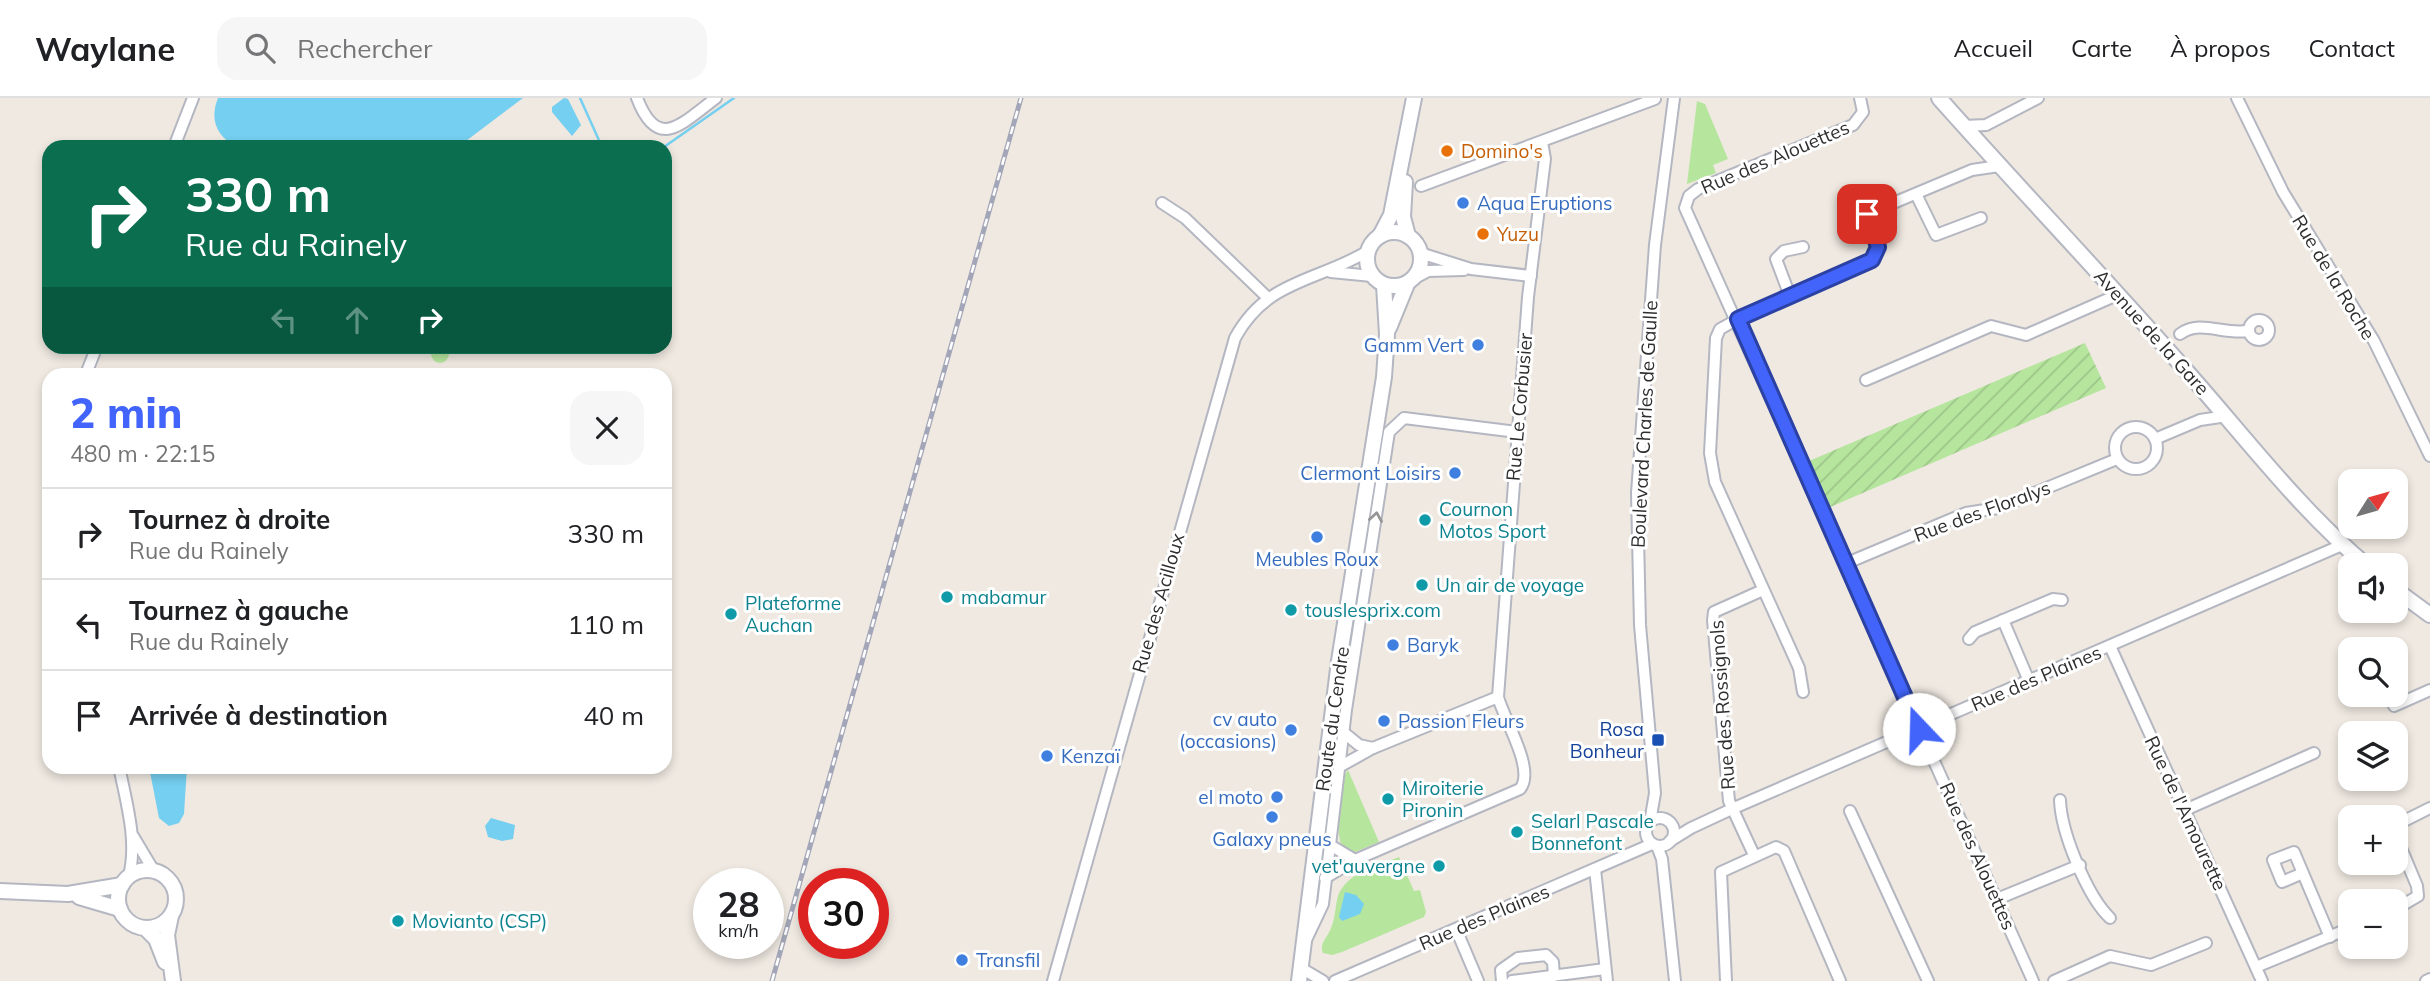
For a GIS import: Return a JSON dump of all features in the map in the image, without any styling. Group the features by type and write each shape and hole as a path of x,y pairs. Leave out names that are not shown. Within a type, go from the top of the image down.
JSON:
{"main road":[{"path":"1406,143 1403,217 1408,236 1420,253 1420,267 1410,281 1378,281 1367,267 1368,251 1391,215 1414,98"},
{"name":"Avenue de la Gare","path":"1939,98 2352,553"},
{"path":"1380,236 1394,232 1408,236"},
{"name":"Route du Cendre","path":"1378,281 1387,334"},
{"name":"Route du Cendre","path":"1300,975 1337,674 1384,377 1387,334 1396,303 1410,281"},
{"path":"2408,599 2430,615"},
{"path":"68,894 125,881 145,870 163,874 174,888 176,897 167,935 173,980"},
{"path":"120,909 125,881"},
{"path":"0,891 68,894 120,909 130,922 145,928 156,939 173,980"},
{"path":"145,928 155,927 171,916"}],"street":[{"path":"177,140 193,98"},
{"path":"637,98 645,118 654,128 666,131 678,127 716,98"},
{"name":"Boulevard Charles de Gaulle","path":"1648,826 1655,793 1639,614 1637,493 1655,245 1674,98"},
{"name":"Rue des Alouettes","path":"1860,98 1863,112 1853,125 1698,188 1686,201 1688,217 1738,319 2033,981"},
{"path":"1964,126 1986,125 2038,98"},
{"name":"Rue de la Roche","path":"2237,98 2283,192 2374,341 2404,408 2430,456"},
{"path":"1421,186 1655,99"},
{"path":"1972,170 1983,148 1986,125"},
{"name":"Rue Le Corbusier","path":"1498,697 1517,432 1531,276 1545,166 1542,142"},
{"path":"1803,692 1799,668 1715,482 1710,453 1716,338 1720,330 1738,319 1872,260 1878,247 1867,214 1972,170 1999,166"},
{"path":"1916,194 1937,235 1981,218"},
{"path":"1162,204 1185,218 1268,298"},
{"path":"1790,296 1776,259 1784,251 1803,247"},
{"name":"Rue des Acilloux","path":"1053,981 1229,352 1244,323 1268,298 1297,281 1325,272 1368,251"},
{"path":"1420,253 1471,269"},
{"path":"1410,281 1428,271 1471,269 1531,276"},
{"name":"Rue des Acilloux","path":"1325,272 1378,281"},
{"path":"1866,380 1991,326 2026,335 2098,305 2112,289"},
{"path":"2180,334 2189,327 2198,326 2222,332 2247,331"},
{"path":"2200,420 2215,402"},
{"path":"2155,439 2200,420 2227,416"},
{"path":"1303,944 1320,915 1343,732 1389,432 1404,418 1517,432"},
{"path":"2126,429 2146,429 2155,439 2157,452 2145,467 2133,470 2117,459 2116,439 2126,429"},
{"name":"Rue des Floralys","path":"1847,563 1966,513 1998,508 2117,459"},
{"name":"Rue des Plaines","path":"1335,981 1633,852 1661,844 1734,808 2342,545"},
{"name":"Rue des Rossignols","path":"1734,808 1729,801 1714,612 1763,590"},
{"path":"1969,639 1975,632 2053,599 2062,600"},
{"path":"2003,620 2029,681"},
{"name":"Rue de l'Amourette","path":"2110,646 2262,981"},
{"path":"2408,699 2430,690"},
{"path":"1325,878 1355,860 1520,789 1527,770 1498,697 1373,748 1339,767"},
{"path":"1343,732 1350,740 1373,748"},
{"path":"2185,810 2314,753"},
{"path":"120,774 131,830 133,860 125,881"},
{"name":"Boulevard Charles de Gaulle","path":"1655,793 1670,823"},
{"path":"2060,800 2061,819 2080,865 2099,907 2110,918"},
{"path":"2408,819 2430,807"},
{"path":"1734,808 1755,855"},
{"path":"1850,811 1928,981"},
{"path":"1633,852 1648,826 1657,819 1691,828"},
{"path":"1661,844 1674,834 1670,823"},
{"path":"1648,826 1661,844 1675,981"},
{"path":"131,830 154,871"},
{"path":"1329,845 1355,860"},
{"path":"1726,981 1721,872 1776,847 1784,851 1840,981"},
{"path":"1997,899 2080,865"},
{"path":"2408,865 2418,896 2408,902"},
{"path":"1513,981 1606,975 1595,869"},
{"path":"2303,873 2330,937"},
{"path":"1456,929 1478,981"},
{"path":"2256,967 2338,933"},
{"path":"2054,981 2110,956 2151,965 2206,943"},
{"path":"1502,981 1500,970 1506,963 1546,955 1553,962 1547,978"},
{"path":"1300,975 1323,981"}],"green space":[{"path":"1697,101 1705,104 1728,159 1713,165 1716,173 1687,184"},
{"path":"2085,343 2106,388 1828,508 1809,461"},
{"path":"431,354 449,354 446,360 440,363"},
{"path":"1348,770 1379,842 1355,852 1343,848 1338,821 1342,785"},
{"path":"1399,857 1414,891 1420,890 1426,912 1424,917 1342,952 1332,955 1323,953 1322,946 1332,925 1340,891 1353,877"}],"water":[{"path":"218,98 523,98 467,140 226,140 217,127 215,106"},
{"path":"564,98 568,99 581,125 572,136 552,112 552,107"},
{"path":"150,774 187,774 184,814 179,823 169,826 159,818"},
{"path":"491,818 515,825 513,839 502,841 488,837 485,826"},
{"path":"1345,892 1356,895 1364,904 1360,914 1342,921 1339,917"}],"waterway":[{"path":"580,98 599,140"},
{"path":"672,141 734,98"}],"railway":[{"path":"772,981 1021,98"}],"place":[{"name":"Domino's","path":"1447,151"},
{"name":"Aqua Eruptions","path":"1463,203"},
{"name":"Yuzu","path":"1483,234"},
{"name":"Gamm Vert","path":"1478,345"},
{"name":"Clermont Loisirs","path":"1455,473"},
{"name":"Cournon Motos Sport","path":"1425,520"},
{"name":"Meubles Roux","path":"1317,537"},
{"name":"Un air de voyage","path":"1422,585"},
{"name":"mabamur","path":"947,597"},
{"name":"touslesprix.com","path":"1291,610"},
{"name":"Plateforme Auchan","path":"731,614"},
{"name":"Baryk","path":"1393,645"},
{"name":"Passion Fleurs","path":"1384,721"},
{"name":"cv auto (occasions)","path":"1291,730"},
{"name":"Rosa Bonheur","path":"1658,740"},
{"name":"Kenzaï","path":"1047,756"},
{"name":"el moto","path":"1277,797"},
{"name":"Miroiterie Pironin","path":"1388,799"},
{"name":"Galaxy pneus","path":"1272,817"},
{"name":"Selarl Pascale Bonnefont","path":"1517,832"},
{"name":"vet'auvergne","path":"1439,866"},
{"name":"Movianto (CSP)","path":"398,921"},
{"name":"Transfil","path":"962,960"}],"route":[{"path":"1867,214 1878,247 1872,260 1738,319 1919,729"}]}
